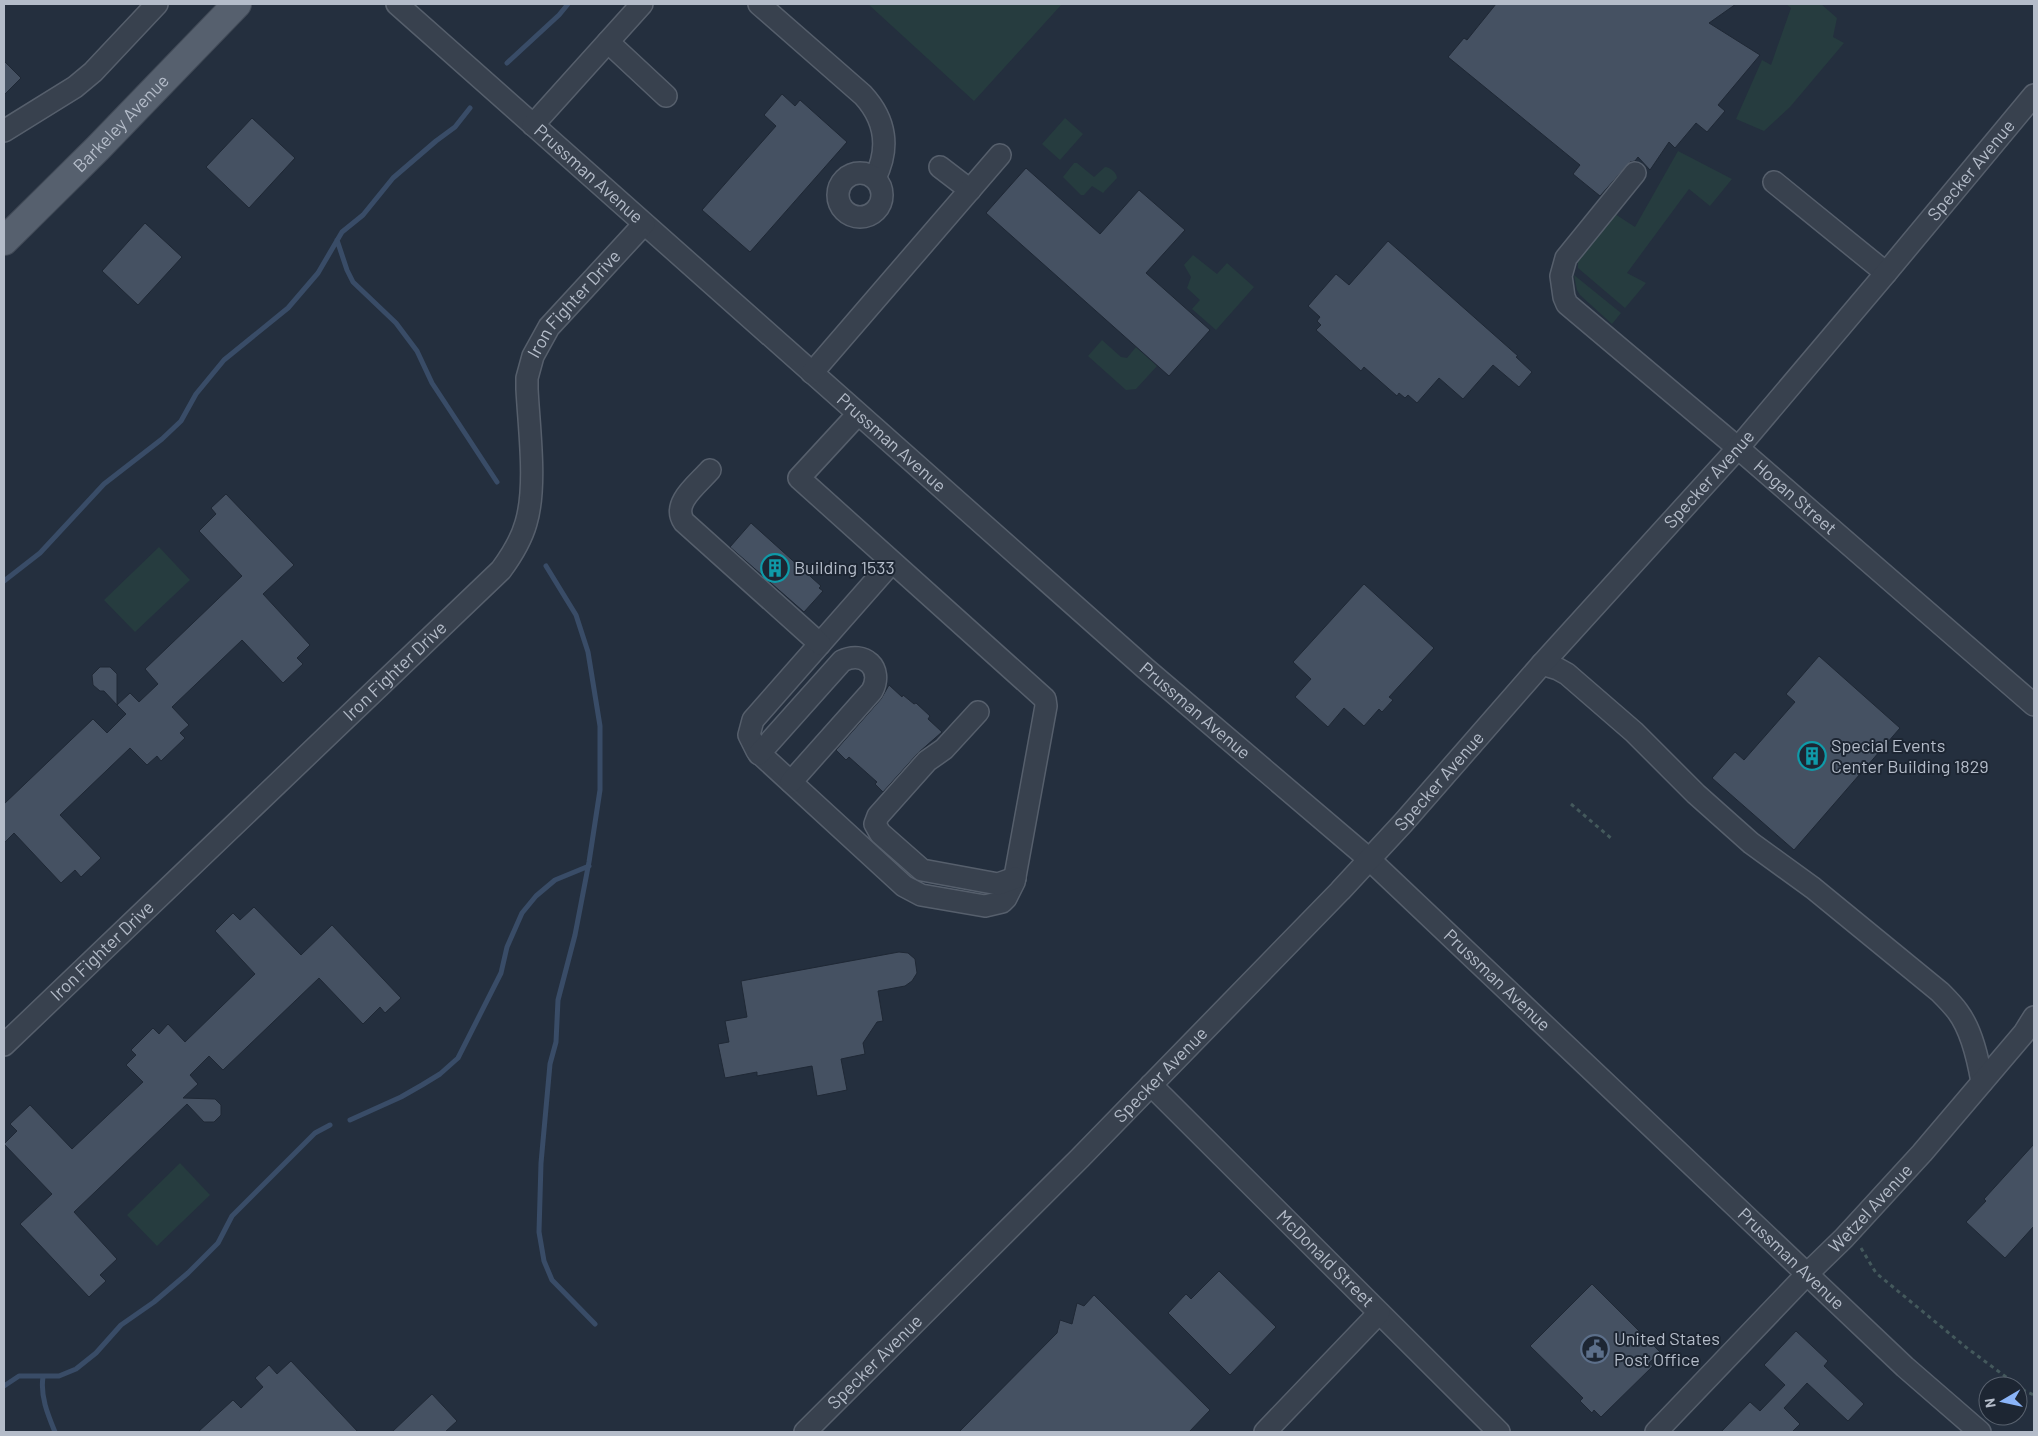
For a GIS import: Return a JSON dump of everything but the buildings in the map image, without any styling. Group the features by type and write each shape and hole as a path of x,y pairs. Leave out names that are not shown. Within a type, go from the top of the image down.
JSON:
{"main road":[{"name":"Barkeley Avenue","path":"4,241 98,148 237,4"}],"street":[{"path":"4,132 75,86 93,72 157,4"},
{"name":"Prussman Avenue","path":"397,4 1146,669 1369,859 1899,1360 1980,1432"},
{"path":"533,125 642,4"},
{"path":"759,4 871,103 881,122 884,142 882,161 874,178"},
{"path":"608,42 666,96"},
{"name":"Specker Avenue","path":"805,1432 988,1252 1340,891 1738,448 1886,274 2034,95"},
{"path":"812,374 1000,155"},
{"path":"940,167 970,190"},
{"name":"Hogan Street","path":"1635,173 1566,258 1562,271 1562,289 1567,304 1738,448 2034,705"},
{"path":"1774,182 1886,274"},
{"name":"Iron Fighter Drive","path":"4,1044 500,570 515,549 523,533 530,506 527,378 533,356 542,338 557,317 644,224"},
{"path":"858,414 799,478 1045,699 1046,706 1015,878 1011,891 1006,898 992,905 978,905 921,895 904,886 759,754 749,735 753,720 892,562"},
{"path":"710,470 682,503 680,514 684,522 820,644"},
{"path":"759,754 842,661 858,658 871,664 877,674 877,680 872,691 791,782"},
{"path":"1542,664 1567,674 1634,732 1696,794 1750,843 1813,888 1940,992 1958,1011 1965,1023 1980,1068 1982,1082"},
{"path":"978,712 944,749 927,761 878,816 876,824 880,833 922,870 998,884 1015,878"},
{"name":"Wetzel Avenue","path":"1656,1432 1808,1272 1844,1238 1922,1153 2024,1033 2034,1017"},
{"name":"McDonald Street","path":"1151,1085 1499,1432"},
{"path":"1265,1432 1379,1313"}],"path":[{"path":"1571,804 1612,839"},
{"path":"1861,1248 1876,1273 1967,1348 2025,1391 2034,1395"}],"green space":[{"path":"868,4 1062,4 974,101"},
{"path":"1786,4 1821,4 1837,18 1833,37 1844,43 1790,107 1764,131 1736,119 1762,60 1771,65 1791,8"},
{"path":"1065,118 1083,134 1060,160 1042,144"},
{"path":"1678,151 1732,179 1710,206 1689,189 1627,273 1646,283 1625,308 1578,268 1578,262 1615,214 1635,227"},
{"path":"1074,163 1077,163 1094,177 1107,167 1115,172 1117,178 1103,193 1092,186 1084,195 1081,195 1063,177"},
{"path":"1193,255 1217,274 1227,263 1254,287 1216,330 1192,309 1200,300 1187,288 1191,277 1184,265"},
{"path":"1574,275 1621,313 1612,324 1580,295"},
{"path":"1102,340 1121,357 1127,358 1136,347 1157,366 1136,389 1126,390 1088,356"},
{"path":"159,547 190,580 135,632 104,600"},
{"path":"180,1163 210,1195 157,1246 127,1215"}],"waterway":[{"path":"507,63 559,15 568,4"},
{"path":"4,581 40,553 104,484 162,439 181,421 196,394 224,360 288,308 318,273 342,232 363,215 393,178 455,127 470,108"},
{"path":"337,240 353,282 396,323 417,351 432,383 497,482"},
{"path":"546,566 576,615 588,652 600,726 600,790 575,935 558,1000 556,1042 550,1064 541,1163 539,1232 544,1261 552,1280 595,1324"},
{"path":"350,1120 401,1097 422,1085 440,1074 458,1058 501,973 507,947 522,913 536,896 555,880 589,866"},
{"path":"4,1386 19,1376 59,1376 76,1369 96,1353 121,1325 154,1302 188,1273 218,1243 232,1216 315,1133 330,1125"},
{"path":"43,1377 42,1384 47,1412 55,1432"}],"place":[{"name":"Building 1533","path":"775,568"},
{"name":"Special Events Center Building 1829","path":"1812,756"},
{"name":"United States Post Office","path":"1595,1349"}]}
